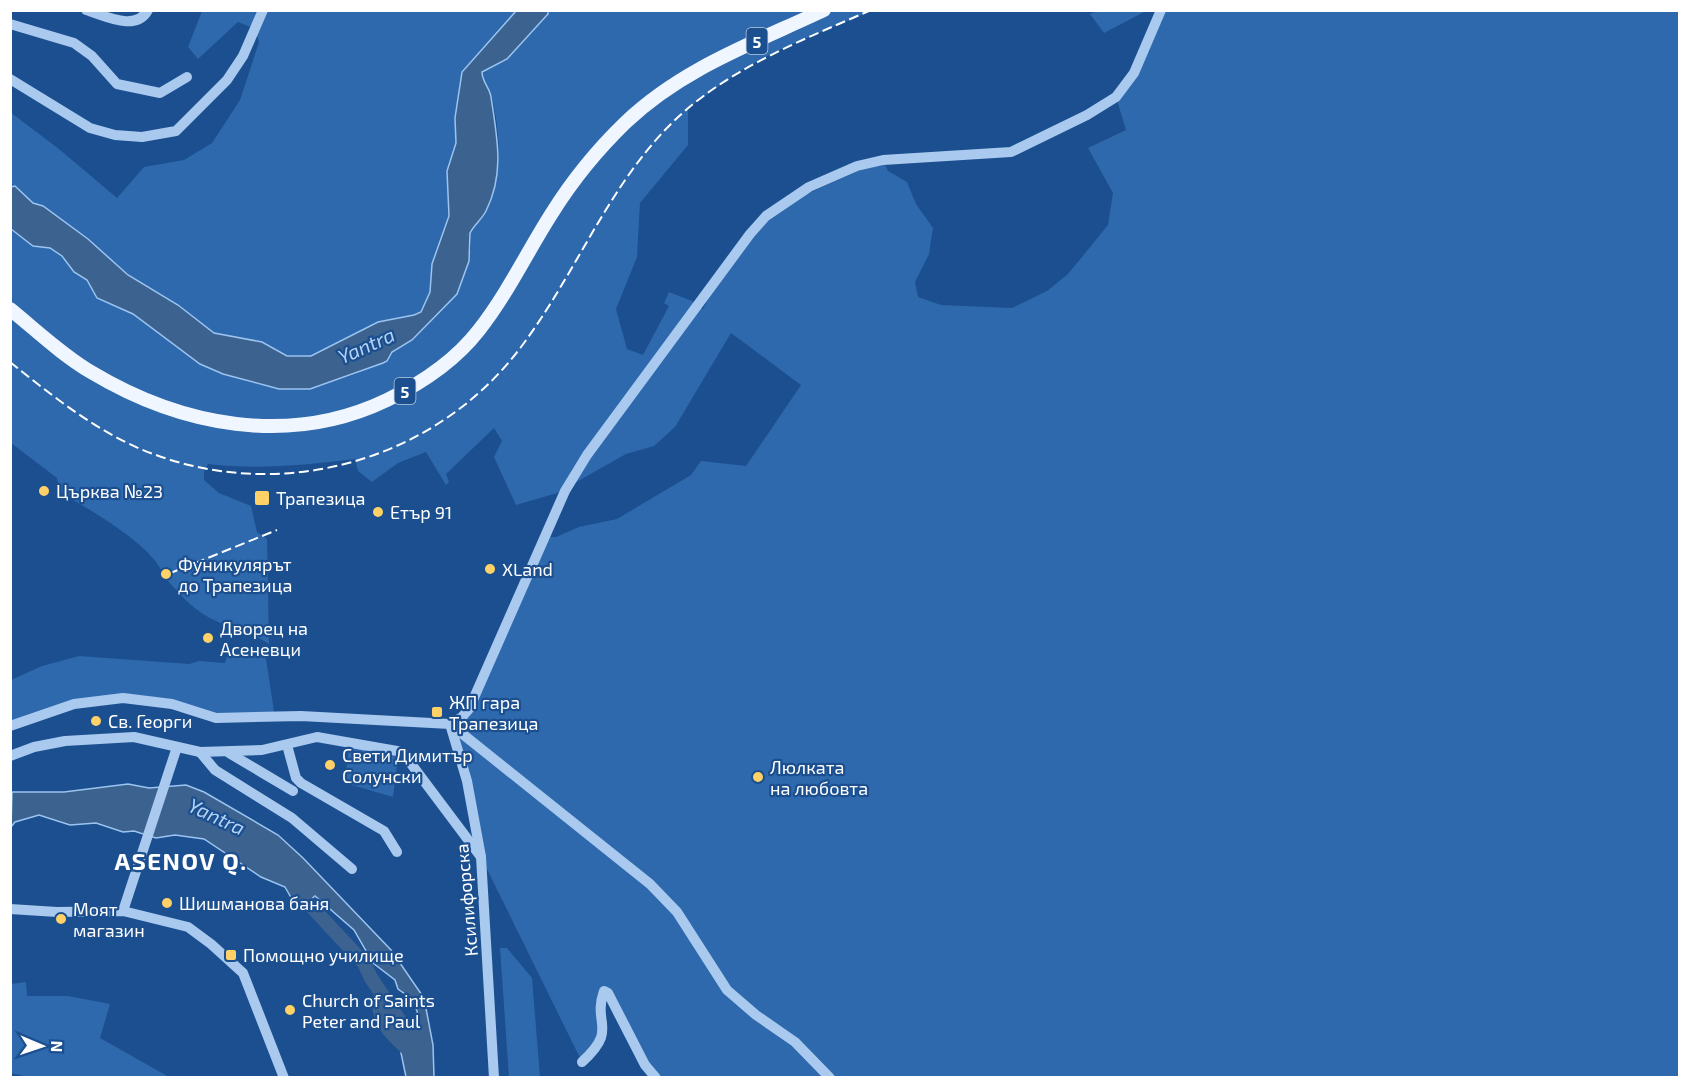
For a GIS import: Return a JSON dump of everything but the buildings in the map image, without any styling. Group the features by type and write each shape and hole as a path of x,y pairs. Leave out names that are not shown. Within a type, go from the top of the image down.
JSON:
{"main road":[{"name":"5","path":"10,309 88,371 140,398 173,411 217,422 259,427 293,426 331,420 370,408 412,388 447,363 477,332 505,296 553,212 592,158 640,110 689,73 824,10"}],"street":[{"path":"86,10 133,23 143,19 148,10"},
{"path":"10,79 90,128 115,135 142,137 176,131 227,80 243,56 263,10"},
{"path":"10,726 74,704 123,698 165,703 216,718 301,716 450,724 462,717 469,708 565,491 587,454 750,234 766,216 809,187 857,166 883,160 1011,152 1060,129 1116,97 1134,73 1161,10"},
{"path":"10,24 74,42 92,56 117,84 160,93 187,77"},
{"path":"450,724 650,884 677,912 727,990 756,1015 795,1042 830,1077"},
{"name":"Ксилифорска","path":"450,724 467,781 481,857 494,1077"},
{"path":"10,756 34,747 65,741 134,737 200,752 228,753 262,750 317,737 403,753 481,857"},
{"path":"287,745 296,778 301,783 384,831 397,852"},
{"path":"123,911 177,747"},
{"path":"200,752 215,770 292,818 352,869"},
{"path":"228,753 293,791"},
{"path":"10,909 57,912 123,911 188,927 243,972 284,1077"},
{"path":"582,1062 598,1047 603,1030 602,997 604,991 608,993 645,1065 656,1077"}],"shaded area":[{"path":"202,11 516,11 462,72 455,118 456,143 447,171 449,216 432,264 430,292 421,312 378,322 311,356 287,355 246,338 222,337 178,305 128,275 88,239 33,203 15,186 11,187 10,112 59,149 117,198 144,167 184,160 212,143 240,100 259,42 255,29 238,22 198,59 188,47"},
{"path":"548,11 871,11 781,49 745,68 688,108 688,145 640,203 637,257 616,309 627,349 643,355 669,306 664,303 669,292 692,301 703,309 718,278 782,205 883,160 888,171 907,182 916,204 933,228 929,254 915,282 918,297 941,305 1012,308 1047,291 1068,274 1108,225 1113,193 1088,148 1126,130 1116,97 1161,11 1679,11 1679,1077 656,1077 604,991 604,1030 582,1062 481,857 450,724 462,717 545,537 556,537 579,527 617,519 691,475 701,461 746,466 801,385 731,333 675,427 654,446 626,454 557,493 516,505 494,457 502,441 494,428 446,474 449,482 446,485 426,452 398,463 372,482 358,471 355,459 263,467 208,464 204,471 204,480 219,493 251,506 257,532 267,539 269,644 216,621 196,609 166,579 169,577 166,570 161,570 144,549 101,517 60,493 57,478 11,443 10,229 33,246 50,248 62,256 74,272 87,280 97,298 133,314 200,364 223,374 279,389 310,389 383,363 392,352 412,340 425,324 471,249 470,233 483,216 492,197 499,154 497,124 490,91 483,80 483,69 497,64 516,50 548,14"},
{"path":"1097,11 1146,11 1104,33 1090,14"},
{"path":"234,651 236,656 247,652 265,652 275,718 243,719 172,704 103,699 11,726 11,680 42,666 79,656 189,664 199,661 225,663 228,653"},
{"path":"349,746 398,757 393,797 345,783"},
{"path":"500,948 507,948 532,978 540,1077 509,1077"},
{"path":"26,982 27,996 68,996 110,1004 100,1038 169,1077 32,1078 11,1073 11,984"}],"water":[{"name":"Yantra","path":"516,11 548,11 548,14 507,59 482,72 491,97 498,169 492,197 486,211 470,233 469,261 457,294 412,340 392,352 387,361 383,363 310,389 279,389 223,374 200,364 133,314 97,298 87,280 74,272 62,256 50,248 33,246 11,229 11,187 15,186 33,203 43,206 88,239 128,275 178,305 214,333 262,342 287,356 311,356 378,322 421,312 430,292 432,264 449,216 447,171 456,143 455,118 462,72"},
{"name":"Yantra","path":"128,784 149,788 186,785 204,792 278,835 303,858 391,950 424,998 433,1045 434,1077 406,1077 401,1053 405,1035 403,1026 410,1029 418,1026 417,1011 412,999 398,989 395,980 373,963 354,930 315,896 310,900 323,915 319,918 293,901 285,887 261,877 204,839 175,835 156,838 134,831 123,832 96,823 70,825 39,815 15,822 11,827 12,792 64,792"}],"waterway":[{"path":"309,904 364,963 371,978 413,1040"},
{"path":"381,994 379,1005 384,1022 395,1037 416,1057"}],"railway":[{"path":"10,362 62,402 117,438 156,455 206,469 257,474 308,471 357,461 404,443 448,417 487,385 521,347 557,293 625,180 644,154 687,109 711,91 762,60 871,10"},
{"path":"168,574 277,530"}],"place":[{"name":"Църква №23","path":"44,491"},
{"name":"Трапезица","path":"262,498"},
{"name":"Етър 91","path":"378,512"},
{"name":"XLand","path":"490,569"},
{"name":"Фуникулярът до Трапезица","path":"166,574"},
{"name":"Дворец на Асеневци","path":"208,638"},
{"name":"ЖП гара Трапезица","path":"437,712"},
{"name":"Св. Георги","path":"96,721"},
{"name":"Свети Димитър Солунски","path":"330,765"},
{"name":"Люлката на любовта","path":"758,777"},
{"name":"Шишманова баня","path":"167,903"},
{"name":"Моят магазин","path":"61,919"},
{"name":"Помощно училище","path":"231,955"},
{"name":"Church of Saints Peter and Paul","path":"290,1010"}],"district":[{"name":"ASENOV Q.","path":"181,860"}]}
